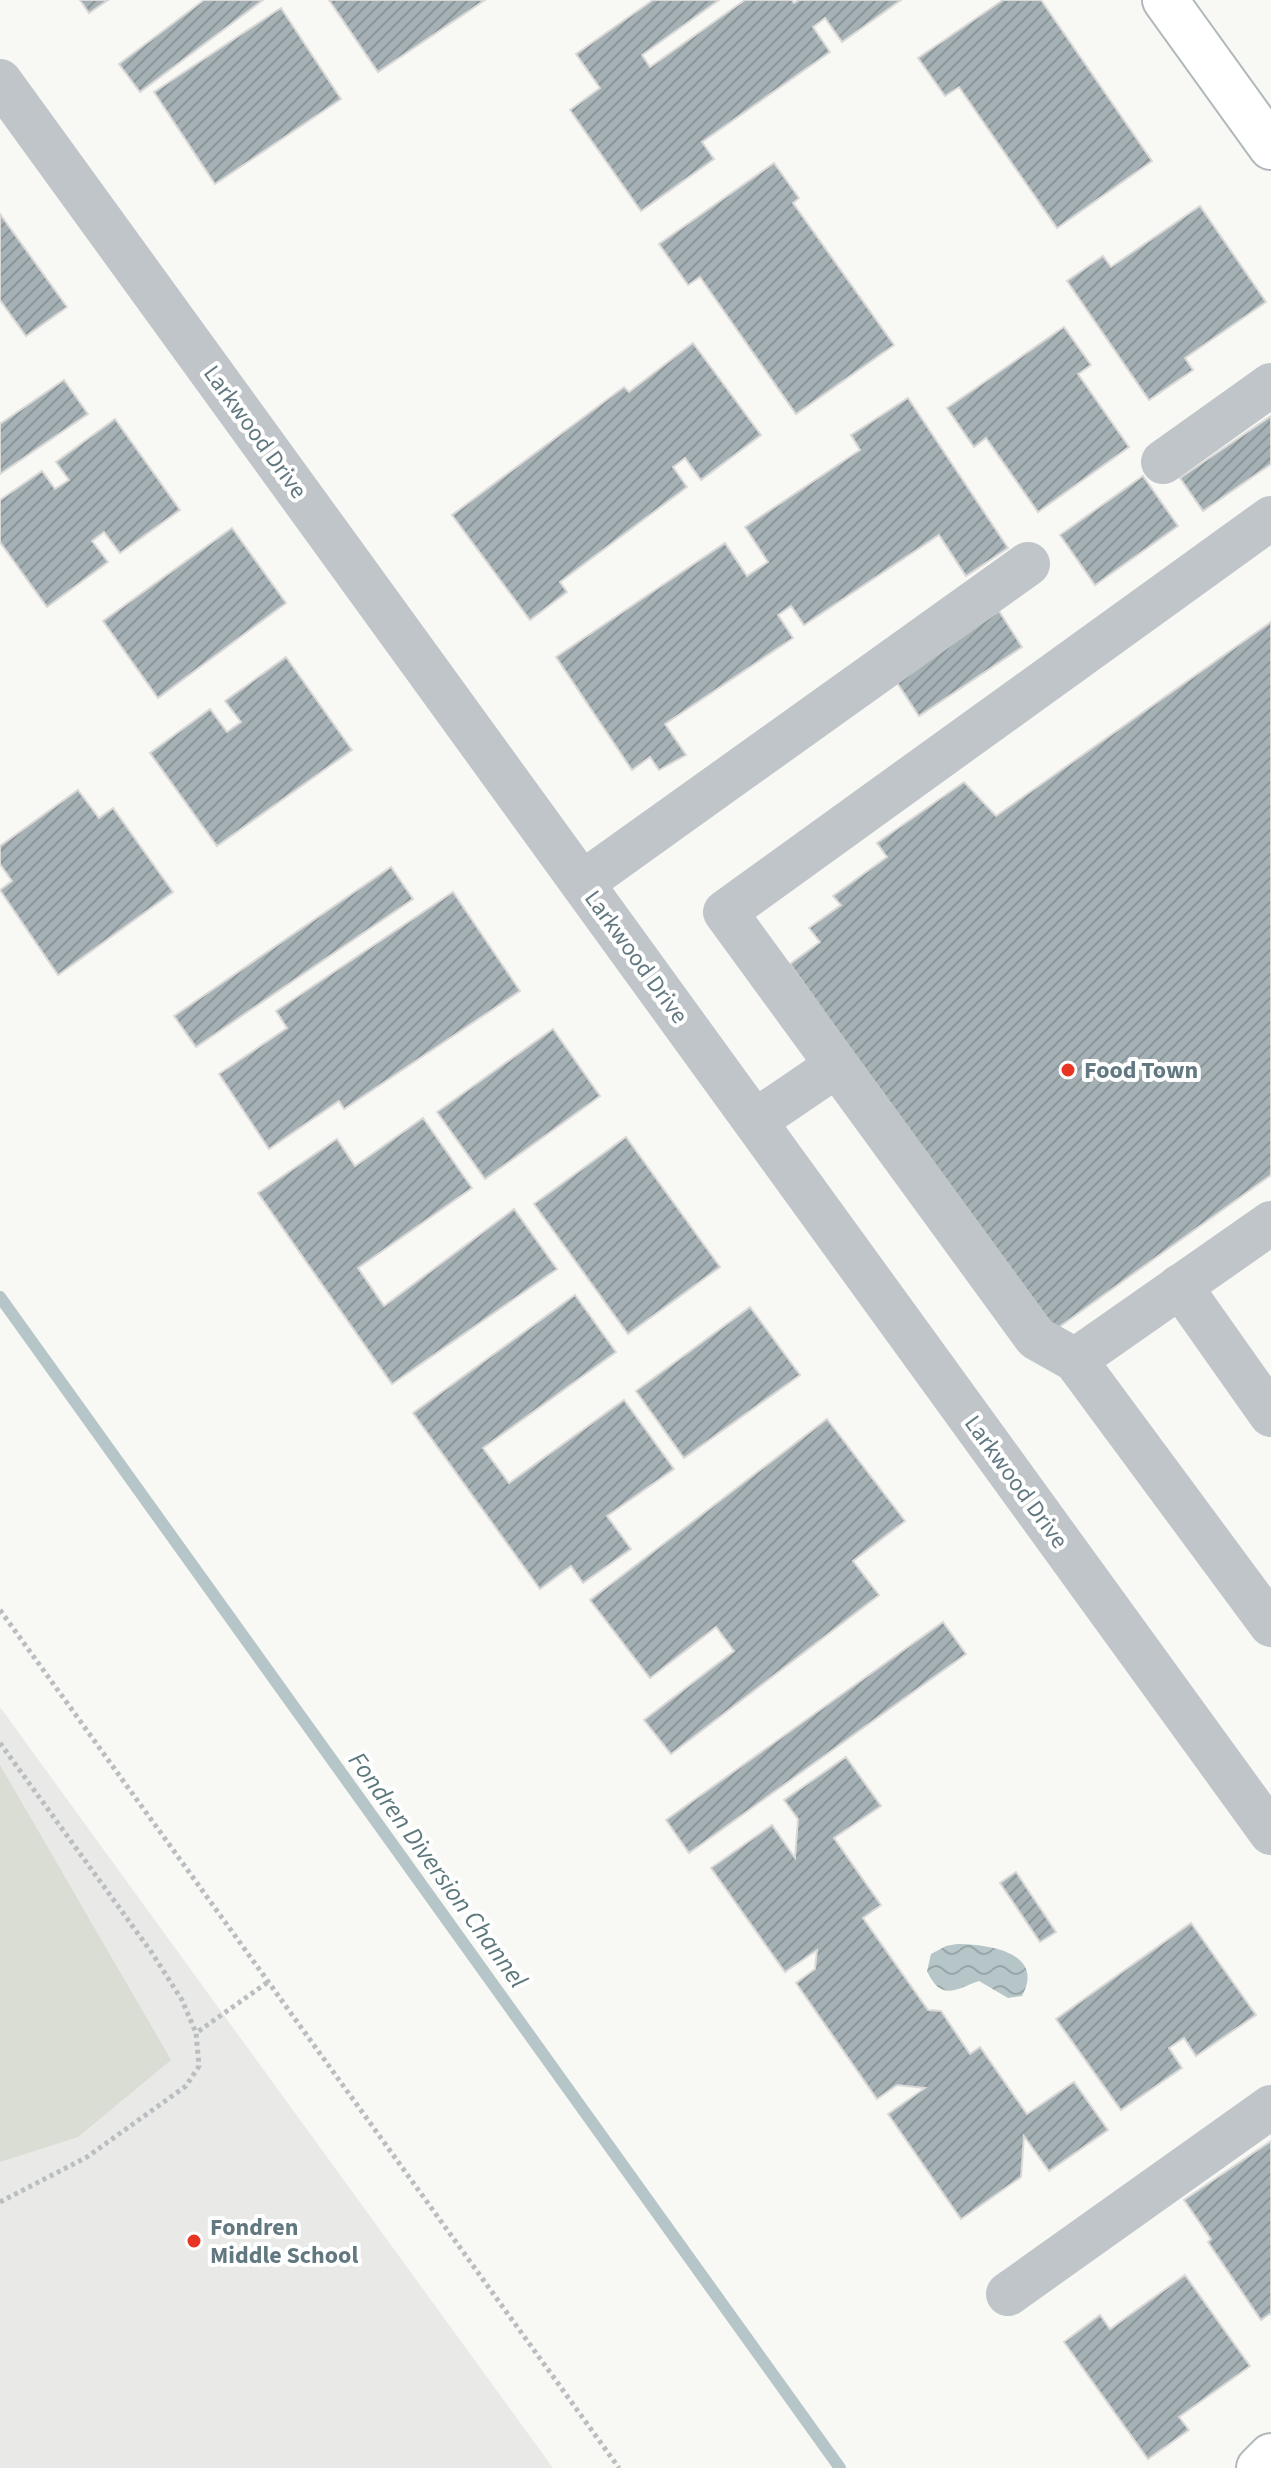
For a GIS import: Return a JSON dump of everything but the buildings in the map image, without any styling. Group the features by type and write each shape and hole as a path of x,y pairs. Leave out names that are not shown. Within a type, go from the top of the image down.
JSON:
{"main road":[{"path":"1165,0 1271,147"},
{"path":"1259,2468 1271,2456"}],"street":[{"name":"Larkwood Drive","path":"0,81 1271,1833"},
{"path":"1163,462 1271,385"},
{"path":"1271,518 725,912 1036,1338 1075,1360 1271,1625"},
{"path":"582,883 1028,564"},
{"path":"755,1121 836,1066"},
{"path":"1075,1360 1271,1223"},
{"path":"1180,1286 1271,1415"},
{"path":"1008,2294 1271,2107"}],"path":[{"path":"0,1610 619,2468"},
{"path":"0,1743 152,1953 182,2000 196,2033 199,2066 186,2086 87,2157 0,2202"},
{"path":"196,2033 268,1982"}],"shaded area":[{"name":"Fondren Middle School","path":"0,1707 553,2468 0,2468"},
{"path":"0,1765 171,2060 78,2137 0,2162"}],"water":[{"path":"957,1944 997,1949 1020,1960 1026,1969 1027,1981 1022,1996 1008,1998 979,1981 950,1991 938,1987 927,1971 931,1954"}],"waterway":[{"name":"Fondren Diversion Channel","path":"0,1297 840,2468"}],"place":[{"name":"Food Town","path":"1068,1070"},
{"name":"Fondren Middle School","path":"194,2241"}]}
